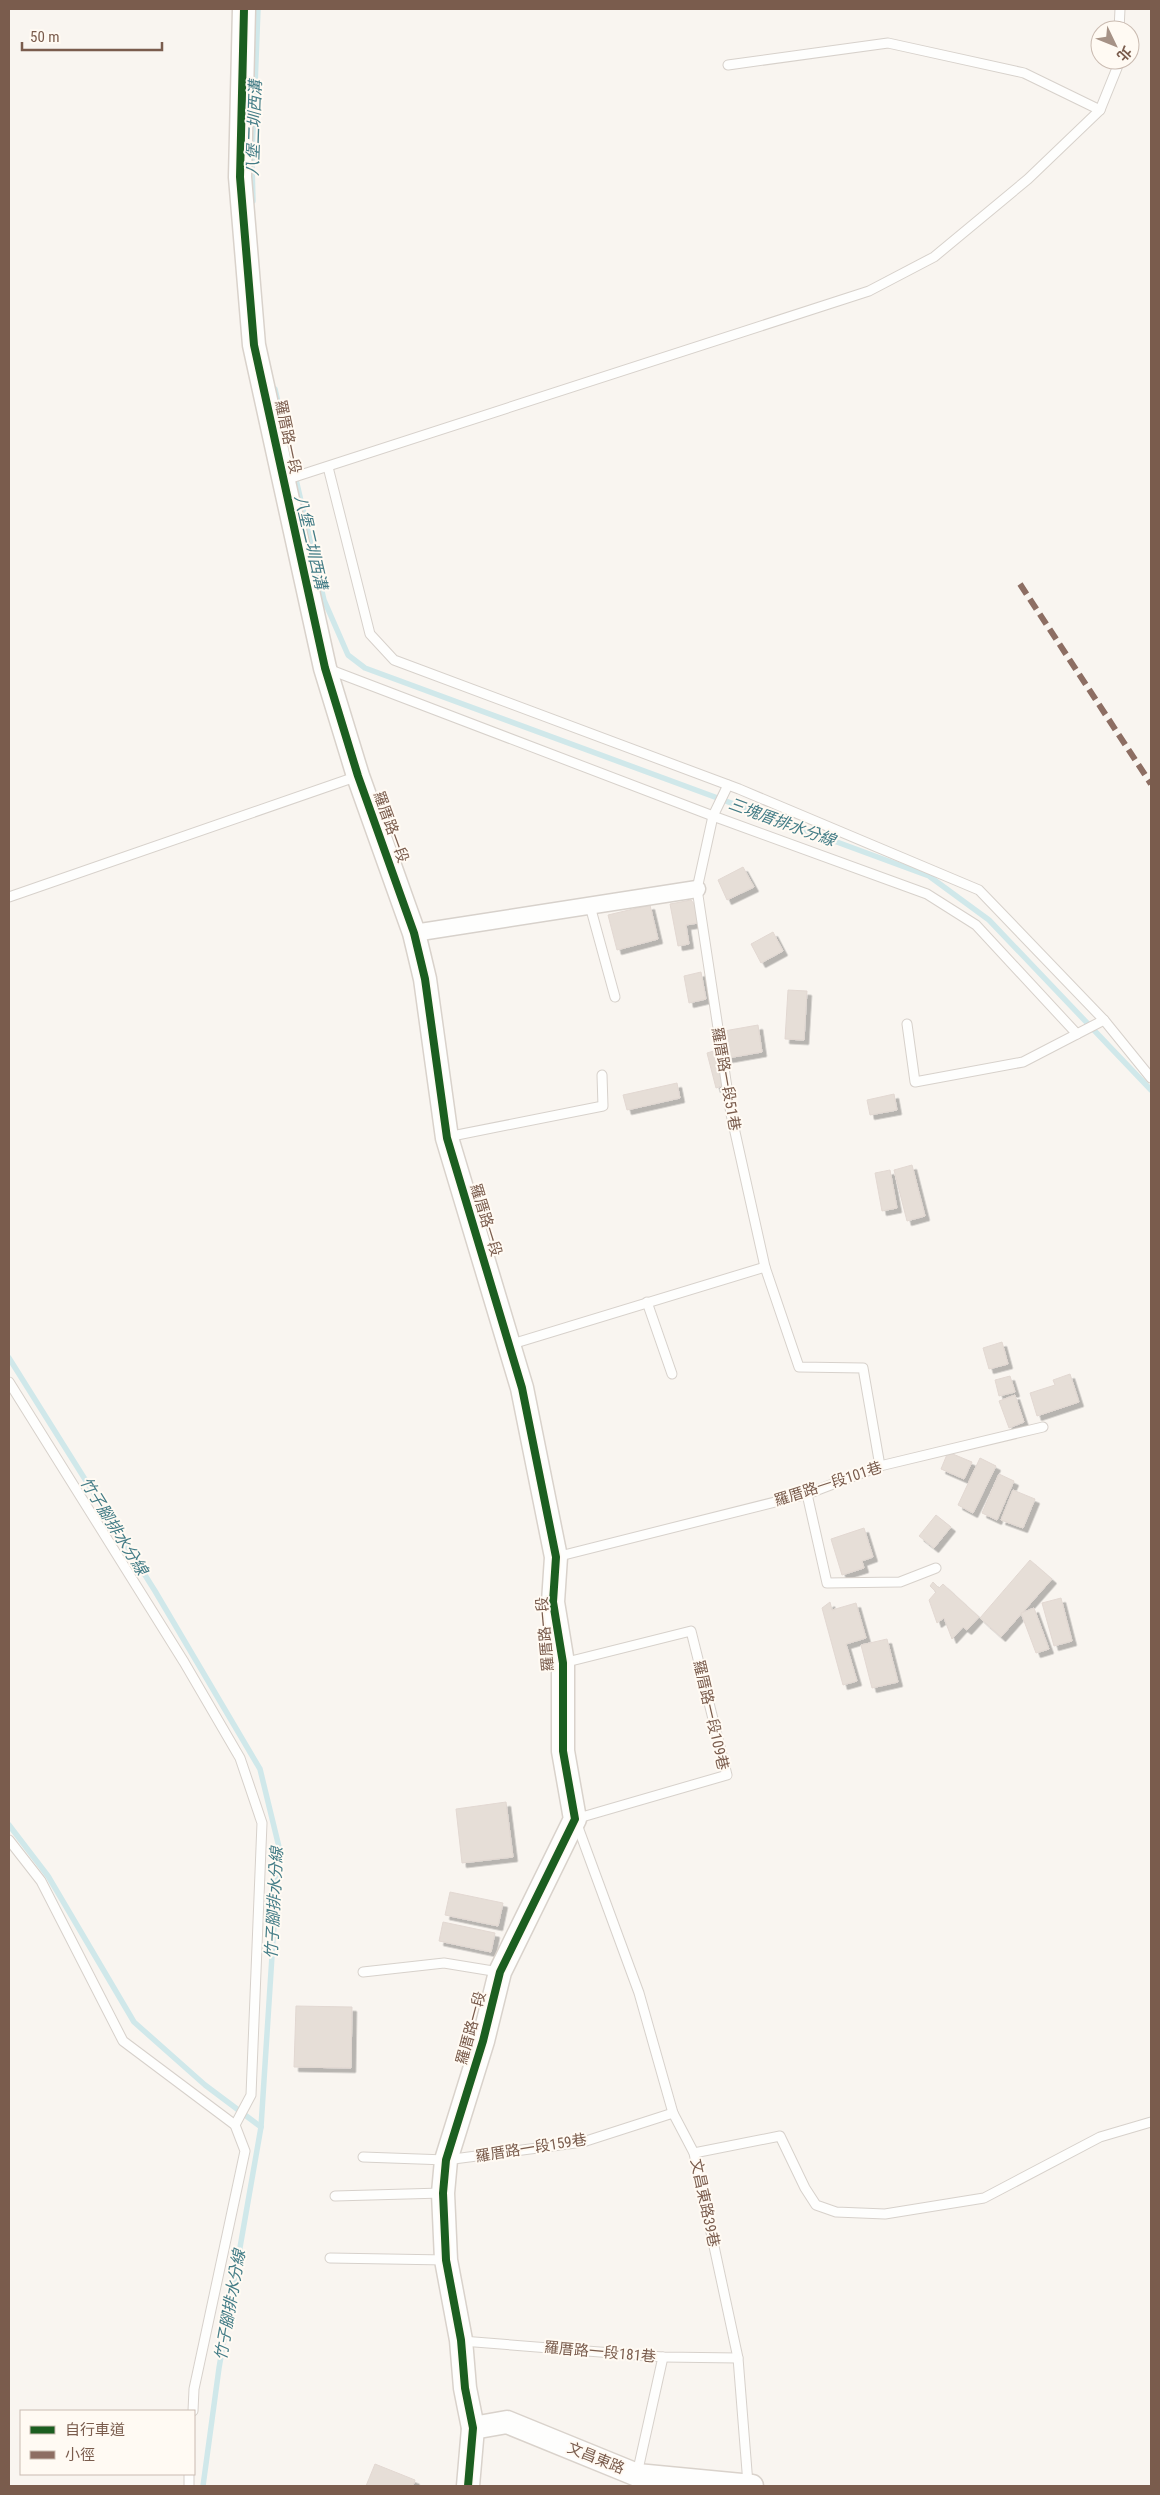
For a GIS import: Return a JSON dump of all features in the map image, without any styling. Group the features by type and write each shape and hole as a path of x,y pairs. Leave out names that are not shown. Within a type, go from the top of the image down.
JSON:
{"street":[{"name":"羅厝路一段","path":"244,9 240,177 254,345 325,668 358,776 414,933 424,979 447,1138 522,1388 556,1557 554,1602 563,1663 564,1751 575,1819 500,1972 483,2041 446,2160 443,2193 446,2260 461,2340 465,2388 473,2428 468,2486"},
{"path":"414,933 697,889"},
{"name":"文昌東路","path":"473,2428 507,2422 637,2475 750,2485"}],"lane":[{"path":"728,65 888,44 1024,74 1100,110"},
{"path":"284,481 869,291 934,257 1028,179 1100,110 1116,70"},
{"path":"328,467 370,634 394,660 726,787 979,890 1104,1020 1151,1078"},
{"path":"325,668 713,816 927,894 976,924 1077,1034"},
{"path":"9,896 358,776"},
{"name":"羅厝路一段51巷","path":"726,787 713,816 697,889 725,1085 765,1267 799,1367 863,1368 880,1466"},
{"path":"590,906 615,997"},
{"path":"907,1024 915,1082 1023,1062 1104,1020"},
{"path":"447,1138 604,1106 602,1076"},
{"path":"509,1345 765,1267"},
{"path":"647,1302 672,1374"},
{"path":"9,1382 184,1662 240,1758 262,1823 251,2095 236,2125"},
{"name":"羅厝路一段101巷","path":"556,1557 807,1494 880,1466 1043,1427"},
{"path":"807,1494 827,1583 900,1582 936,1568"},
{"name":"羅厝路一段109巷","path":"563,1663 691,1631 727,1776 575,1819"},
{"name":"文昌東路39巷","path":"575,1819 639,1994 673,2113 694,2153 738,2358 750,2485"},
{"path":"9,1840 41,1881 122,2041 236,2125 245,2151 194,2389 193,2410"},
{"path":"363,1972 444,1963 500,1972"},
{"name":"羅厝路一段159巷","path":"363,2157 446,2160 583,2142 673,2113"},
{"path":"694,2153 780,2136 805,2188 816,2205 836,2212 884,2214 984,2198 1100,2137 1151,2122"},
{"path":"335,2196 443,2193"},
{"path":"330,2258 446,2260"},
{"name":"羅厝路一段181巷","path":"461,2340 662,2357 738,2358"},
{"path":"637,2475 662,2357"}],"building":[{"path":"743,867 754,887 727,900 718,880"},
{"path":"691,900 695,905 698,923 686,925 689,944 678,946 670,904"},
{"path":"650,905 658,939 617,950 608,915"},
{"path":"773,932 783,951 761,963 751,944"},
{"path":"701,972 706,999 689,1003 684,976"},
{"path":"788,990 807,991 804,1040 785,1039"},
{"path":"758,1025 762,1052 728,1058 724,1031"},
{"path":"717,1050 725,1085 716,1088 707,1053"},
{"path":"677,1083 680,1098 627,1110 623,1095"},
{"path":"894,1094 897,1110 870,1115 867,1100"},
{"path":"912,1165 925,1216 907,1221 894,1170"},
{"path":"890,1170 897,1208 882,1211 875,1173"},
{"path":"1002,1342 1008,1364 989,1369 983,1348"},
{"path":"1070,1374 1079,1402 1037,1416 1030,1393 1055,1385 1053,1380"},
{"path":"1010,1376 1015,1392 999,1396 995,1380"},
{"path":"1015,1395 1024,1422 1009,1428 999,1401"},
{"path":"948,1452 972,1462 964,1479 941,1469"},
{"path":"980,1458 996,1466 973,1513 958,1505"},
{"path":"999,1474 1014,1481 997,1520 982,1513"},
{"path":"1013,1490 1035,1499 1023,1528 1001,1520"},
{"path":"936,1515 951,1527 934,1548 919,1536"},
{"path":"864,1528 873,1557 862,1561 864,1568 842,1575 831,1539"},
{"path":"1030,1560 1052,1579 1001,1637 980,1618"},
{"path":"933,1582 939,1588 943,1584 979,1617 967,1630 963,1627 952,1639 944,1618 937,1623 929,1600 936,1592 930,1586"},
{"path":"1061,1598 1072,1641 1054,1646 1042,1603"},
{"path":"830,1602 832,1610 856,1603 866,1638 846,1644 857,1681 843,1685 822,1608"},
{"path":"1034,1608 1049,1649 1036,1653 1021,1613"},
{"path":"887,1639 898,1682 872,1688 861,1645"},
{"path":"506,1802 513,1857 462,1863 456,1809"},
{"path":"450,1892 503,1903 498,1926 445,1915"},
{"path":"443,1922 495,1933 491,1952 439,1941"},
{"path":"296,2006 352,2007 351,2068 294,2067"},
{"path":"375,2464 415,2480 413,2486 366,2486"}],"waterway":[{"name":"八堡二圳西溝","path":"253,201 252,164 258,9"},
{"name":"三塊厝排水分線","path":"275,389 324,600 348,655 365,668 929,876 989,920 1151,1090"},
{"name":"竹子腳排水分線","path":"9,1358 155,1591 260,1769 279,1847 261,2127 219,2368 203,2486"},
{"path":"9,1825 48,1876 134,2022 205,2085 261,2127"}],"marked path":[{"path":"1020,584 1151,784"}],"cycle path":[{"path":"244,9 240,177 254,345 325,668 358,776 414,933 425,979 447,1138 522,1388 556,1557 553,1602 563,1663 563,1751 575,1819 500,1972 483,2041 446,2160 443,2193 446,2260 461,2340 465,2388 473,2428 468,2486"}]}
